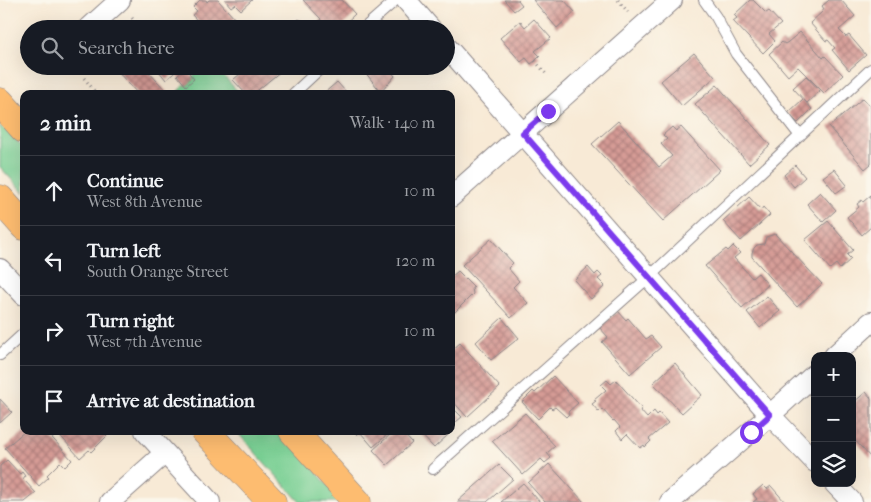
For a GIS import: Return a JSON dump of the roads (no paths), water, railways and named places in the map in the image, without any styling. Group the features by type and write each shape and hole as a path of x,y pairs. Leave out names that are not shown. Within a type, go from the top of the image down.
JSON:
{"highway":[{"path":"0,102 20,124"},
{"path":"0,199 20,222"},
{"path":"209,435 272,502"},
{"path":"297,435 357,502"}],"street":[{"path":"98,20 120,0"},
{"path":"406,0 423,20"},
{"path":"455,193 672,0"},
{"path":"455,56 770,415 811,458"},
{"path":"0,269 20,291"},
{"path":"838,352 871,322"},
{"path":"670,502 811,378"},
{"path":"149,435 210,502"},
{"path":"110,502 165,453"},
{"path":"838,487 852,502"}],"lane":[{"path":"374,20 396,0"},
{"path":"704,0 716,17 736,54 800,136"},
{"path":"433,469 649,277 871,69"},
{"path":"297,90 313,75"},
{"path":"0,354 20,336"}]}
